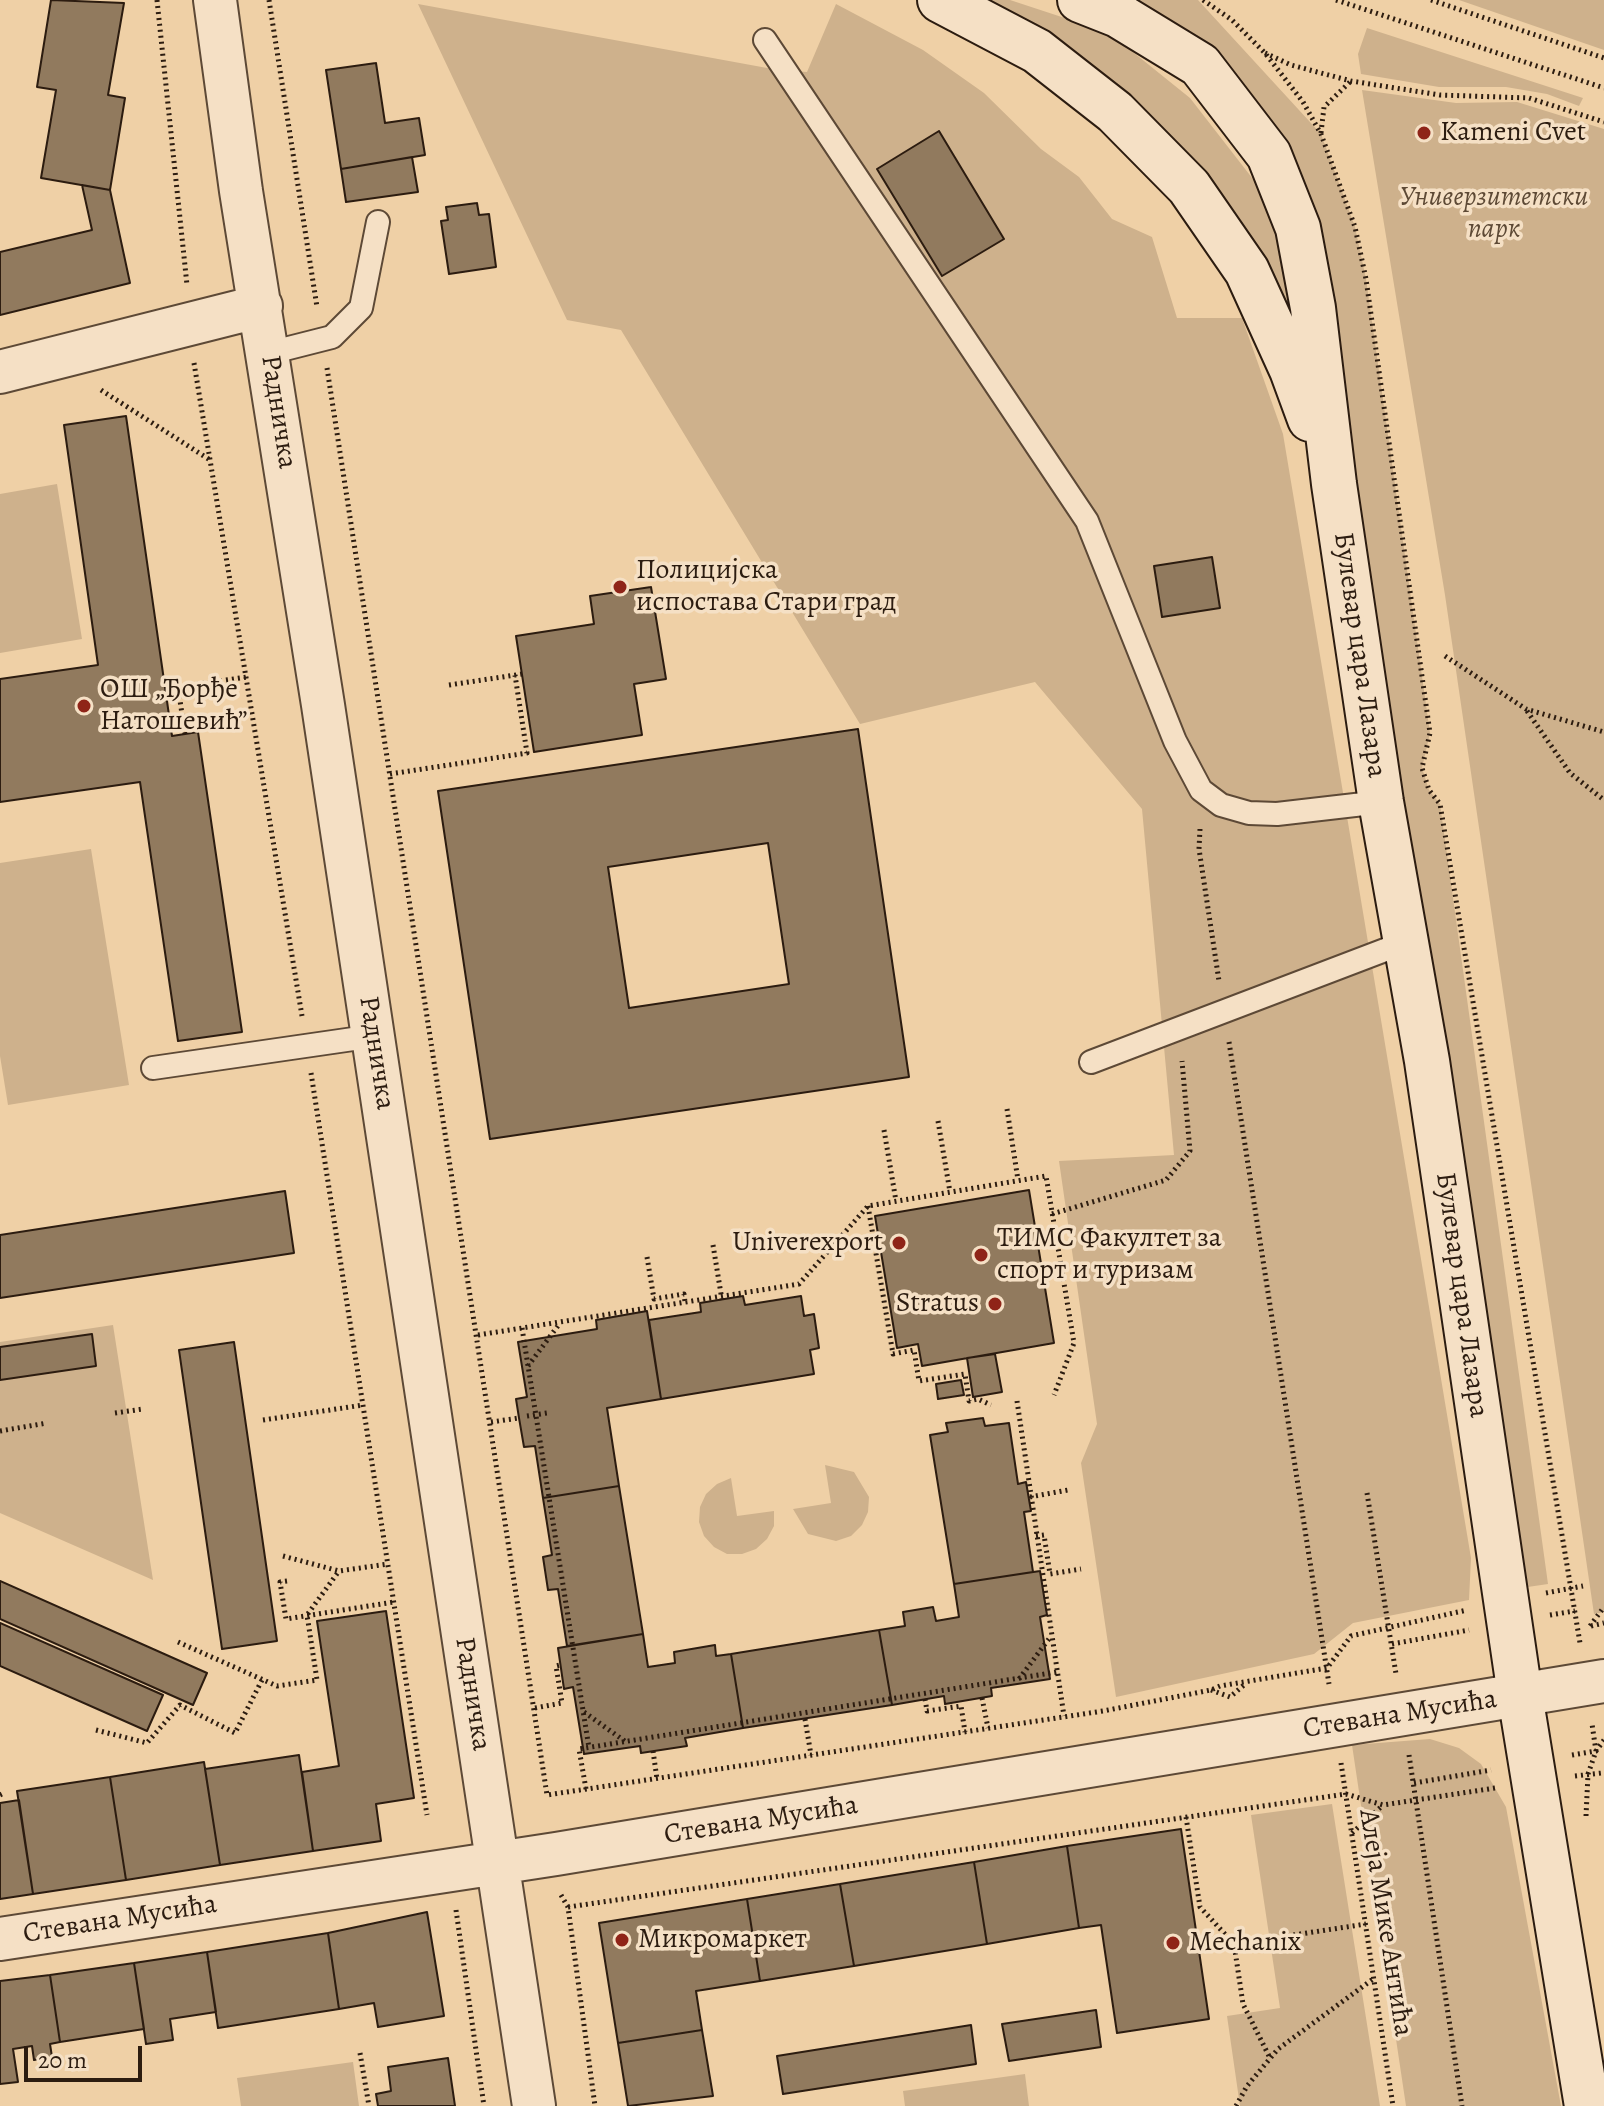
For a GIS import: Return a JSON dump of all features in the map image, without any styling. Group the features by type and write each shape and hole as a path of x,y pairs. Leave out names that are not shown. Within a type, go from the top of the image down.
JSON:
{"main road":[{"name":"Булевар цара Лазара","path":"940,0 1037,51 1115,112 1189,187 1247,271 1292,370 1334,484"},
{"name":"Булевар цара Лазара","path":"1080,0 1118,15 1200,65 1269,155 1298,228 1313,308 1334,484 1381,802 1429,1076 1520,1695 1587,2106"}],"street":[{"name":"Радничка","path":"215,0 241,191 269,353 374,1036 534,2106"},
{"path":"0,372 261,306"},
{"name":"Стевана Мусића","path":"0,1939 498,1862 1595,1683"}],"lane":[{"path":"765,40 1087,521 1175,741 1201,790 1221,805 1249,813 1277,814 1381,802"},
{"path":"269,353 332,337 361,308 378,222"},
{"path":"1091,1062 1406,942"},
{"path":"153,1068 374,1036"}],"path":[{"path":"157,0 187,287"},
{"path":"269,0 547,1795 1064,1716 1327,1668 1351,1636 1467,1610"},
{"path":"1203,0 1232,20 1265,53 1303,102 1321,134 1355,227 1366,279 1430,733 1422,768 1429,790 1440,804 1572,1588 1595,1683 1596,1751"},
{"path":"1431,0 1604,58"},
{"path":"1341,1 1604,88"},
{"path":"1265,53 1291,65 1351,81 1440,95 1529,98 1604,122"},
{"path":"1321,134 1324,107 1351,81"},
{"path":"195,369 307,1045 427,1815"},
{"path":"100,390 211,460"},
{"path":"1445,656 1526,709 1604,732"},
{"path":"390,774 527,753 519,674 449,685"},
{"path":"185,734 178,687 247,677"},
{"path":"1526,709 1570,773 1604,800"},
{"path":"1201,790 1199,849 1331,1693"},
{"path":"1052,1214 1166,1180 1190,1151 1179,1028"},
{"path":"1007,1109 1018,1180"},
{"path":"938,1121 950,1192"},
{"path":"884,1130 896,1201"},
{"path":"478,1335 799,1284 868,1206 1046,1176 1074,1343 1054,1395"},
{"path":"868,1206 893,1354 914,1350 919,1381 965,1374 969,1401 978,1399 991,1405"},
{"path":"713,1245 722,1298"},
{"path":"647,1257 654,1299 684,1294 685,1302"},
{"path":"528,1366 560,1322"},
{"path":"522,1328 589,1748"},
{"path":"1017,1401 1064,1716"},
{"path":"263,1420 363,1405"},
{"path":"115,1413 143,1409"},
{"path":"527,1416 547,1413"},
{"path":"491,1422 519,1418"},
{"path":"0,1431 47,1423"},
{"path":"1030,1497 1068,1490"},
{"path":"1367,1493 1462,2106"},
{"path":"1036,1536 1044,1535 1050,1574 1081,1569"},
{"path":"283,1556 339,1571 388,1564"},
{"path":"178,1642 277,1686 317,1680 307,1615 339,1571"},
{"path":"287,1581 280,1582 286,1619 394,1602"},
{"path":"1538,1595 1583,1586"},
{"path":"1604,1607 1590,1626 1604,1623"},
{"path":"1019,1679 1051,1635"},
{"path":"535,1708 562,1703 556,1666 560,1665"},
{"path":"586,1789 579,1749 1057,1672"},
{"path":"96,1730 147,1743 180,1705 235,1733 262,1680"},
{"path":"1211,1690 1230,1697 1244,1684"},
{"path":"982,1698 988,1728"},
{"path":"925,1699 927,1711 961,1706 965,1732"},
{"path":"583,1711 626,1742"},
{"path":"805,1719 811,1755"},
{"path":"1587,1832 1584,1801 1588,1774 1596,1751 1604,1740"},
{"path":"653,1751 657,1779"},
{"name":"Алеја Мике Антића","path":"1341,1758 1393,2106"},
{"path":"1568,1777 1602,1773"},
{"path":"568,1907 1346,1794 1383,1805 1496,1788"},
{"path":"1352,1833 1383,1805"},
{"path":"1186,1817 1200,1907 1234,1944 1243,2004 1270,2058"},
{"path":"561,1895 568,1907 595,2106"},
{"path":"448,1907 457,1911 484,2106"},
{"path":"1234,1944 1366,1924"},
{"path":"1236,2106 1270,2058 1316,2018 1373,1979"},
{"path":"360,2053 369,2106"}],"green space":[{"path":"959,0 1010,0 1083,24 1118,40 1190,98 1256,183 1274,227 1307,373 1251,263"},
{"path":"1084,0 1198,0 1321,134 1355,227 1366,279 1430,733 1422,768 1429,790 1440,804 1548,1584 1514,1589 1313,308 1240,109"},
{"path":"1459,0 1604,0 1604,50"},
{"path":"418,4 778,70 807,72 836,4 923,50 984,93 1041,149 1079,177 1112,219 1152,237 1177,318 1242,318 1283,434 1471,1558 1469,1600 1353,1623 1314,1654 1116,1697 1081,1463 1097,1424 1059,1161 1174,1155 1142,809 1035,682 860,724 621,330 567,320"},
{"path":"1367,28 1583,98 1579,106 1547,94 1506,87 1439,87 1361,74 1358,54"},
{"name":"Универзитетски парк","path":"1362,90 1456,103 1517,102 1604,129 1604,1612 1594,1614 1445,595"},
{"path":"57,484 82,639 0,653 0,494"},
{"path":"91,849 129,1085 8,1105 0,1056 0,863"},
{"path":"113,1325 153,1580 0,1513 0,1342"},
{"path":"825,1465 854,1472 869,1497 868,1512 862,1525 851,1536 836,1541 808,1534 793,1509 831,1503"},
{"path":"731,1478 737,1516 774,1511 774,1526 767,1539 756,1549 742,1554 727,1554 714,1547 704,1536 699,1522 700,1507 706,1494 717,1484"},
{"path":"1430,1739 1459,1748 1481,1764 1506,1807 1561,2106 1406,2106 1352,1745"},
{"path":"1332,1804 1380,2106 1240,2106 1227,2016 1280,2008 1251,1815"},
{"path":"353,2062 359,2106 241,2106 237,2078"},
{"path":"1025,2074 1029,2106 905,2106 903,2091"}],"building":[{"path":"51,0 124,3 108,95 125,98 110,190 41,178 56,90 37,87"},
{"path":"376,63 385,123 419,118 425,155 341,169 326,70"},
{"path":"939,131 1004,239 942,276 877,169"},
{"path":"412,157 418,192 346,202 341,169"},
{"path":"82,185 110,190 130,283 0,315 0,252 92,230"},
{"path":"477,203 479,215 489,214 496,267 449,274 441,221 448,220 446,207"},
{"name":"ОШ „Ђорђе Натошевић”","path":"126,416 172,736 198,732 242,1032 178,1041 140,782 0,802 0,679 98,665 64,425"},
{"path":"1212,557 1220,608 1162,617 1154,566"},
{"path":"651,587 666,679 634,684 642,735 534,752 516,636 594,624 590,596"},
{"path":"858,729 909,1077 490,1139 438,791","holes":["768,843 789,984 629,1008 608,867"]},
{"path":"1029,1190 1054,1343 922,1366 918,1344 897,1348 875,1216"},
{"path":"285,1191 294,1253 0,1298 0,1235"},
{"path":"743,1296 745,1305 801,1296 804,1316 814,1314 819,1348 810,1350 814,1374 661,1399 649,1320 701,1312 700,1303"},
{"path":"647,1311 661,1399 607,1408 619,1486 543,1498 535,1446 524,1447 519,1418 516,1399 527,1397 518,1342 597,1329 596,1320"},
{"path":"92,1334 96,1366 0,1380 0,1347"},
{"path":"234,1342 277,1641 222,1649 179,1350"},
{"path":"995,1354 1002,1392 973,1397 967,1358"},
{"path":"961,1380 964,1395 938,1399 936,1384"},
{"path":"983,1418 985,1426 1009,1423 1018,1484 1026,1482 1031,1511 1024,1512 1033,1572 954,1584 930,1435 948,1432 946,1423"},
{"path":"619,1486 643,1634 567,1646 558,1589 548,1590 543,1557 552,1555 543,1498"},
{"path":"1040,1571 1047,1615 1040,1617 1050,1679 991,1688 992,1696 945,1704 944,1696 892,1705 879,1630 905,1626 903,1612 933,1607 936,1621 959,1617 954,1584"},
{"path":"0,1581 207,1673 193,1705 0,1619"},
{"path":"386,1611 414,1798 376,1804 381,1841 313,1851 302,1772 339,1766 317,1621"},
{"path":"0,1623 163,1695 147,1731 0,1666"},
{"path":"879,1630 892,1705 743,1728 731,1654"},
{"path":"643,1634 648,1667 675,1663 674,1652 715,1645 716,1656 731,1654 743,1728 685,1738 687,1746 641,1753 640,1746 584,1754 573,1687 564,1689 558,1648"},
{"path":"299,1755 313,1851 220,1865 205,1769"},
{"path":"204,1762 220,1865 126,1880 110,1777"},
{"path":"110,1777 126,1880 33,1894 17,1791"},
{"path":"19,1800 33,1894 0,1899 0,1803"},
{"path":"1181,1829 1209,2019 1117,2033 1101,1925 1079,1928 1067,1846"},
{"path":"1067,1846 1079,1928 987,1944 974,1862"},
{"path":"974,1862 987,1944 854,1966 840,1884"},
{"path":"840,1884 854,1966 760,1981 747,1899"},
{"path":"747,1899 760,1981 696,1991 702,2030 618,2043 599,1923"},
{"path":"427,1912 444,2016 378,2027 374,2003 339,2009 328,1933"},
{"path":"328,1933 339,2009 218,2028 207,1952"},
{"path":"207,1952 216,2012 170,2019 173,2040 146,2044 134,1963"},
{"path":"134,1963 144,2029 60,2042 50,1975"},
{"path":"50,1975 60,2042 50,2044 52,2057 34,2060 32,2046 13,2049 18,2082 0,2084 0,1981"},
{"path":"1096,2010 1101,2047 1009,2061 1002,2024"},
{"path":"971,2025 976,2064 783,2094 777,2056"},
{"path":"702,2030 713,2096 628,2106 618,2043"},
{"path":"448,2058 455,2106 378,2106 376,2094 391,2091 388,2067"}],"place":[{"name":"Kameni Cvet","path":"1424,133"},
{"name":"Полицијска испостава Стари град","path":"620,587"},
{"name":"ОШ „Ђорђе Натошевић”","path":"84,706"},
{"name":"Univerexport","path":"899,1243"},
{"name":"ТИМС Факултет за спорт и туризам","path":"981,1255"},
{"name":"Stratus","path":"995,1304"},
{"name":"Микромаркет","path":"622,1940"},
{"name":"Mechanix","path":"1173,1943"}]}
